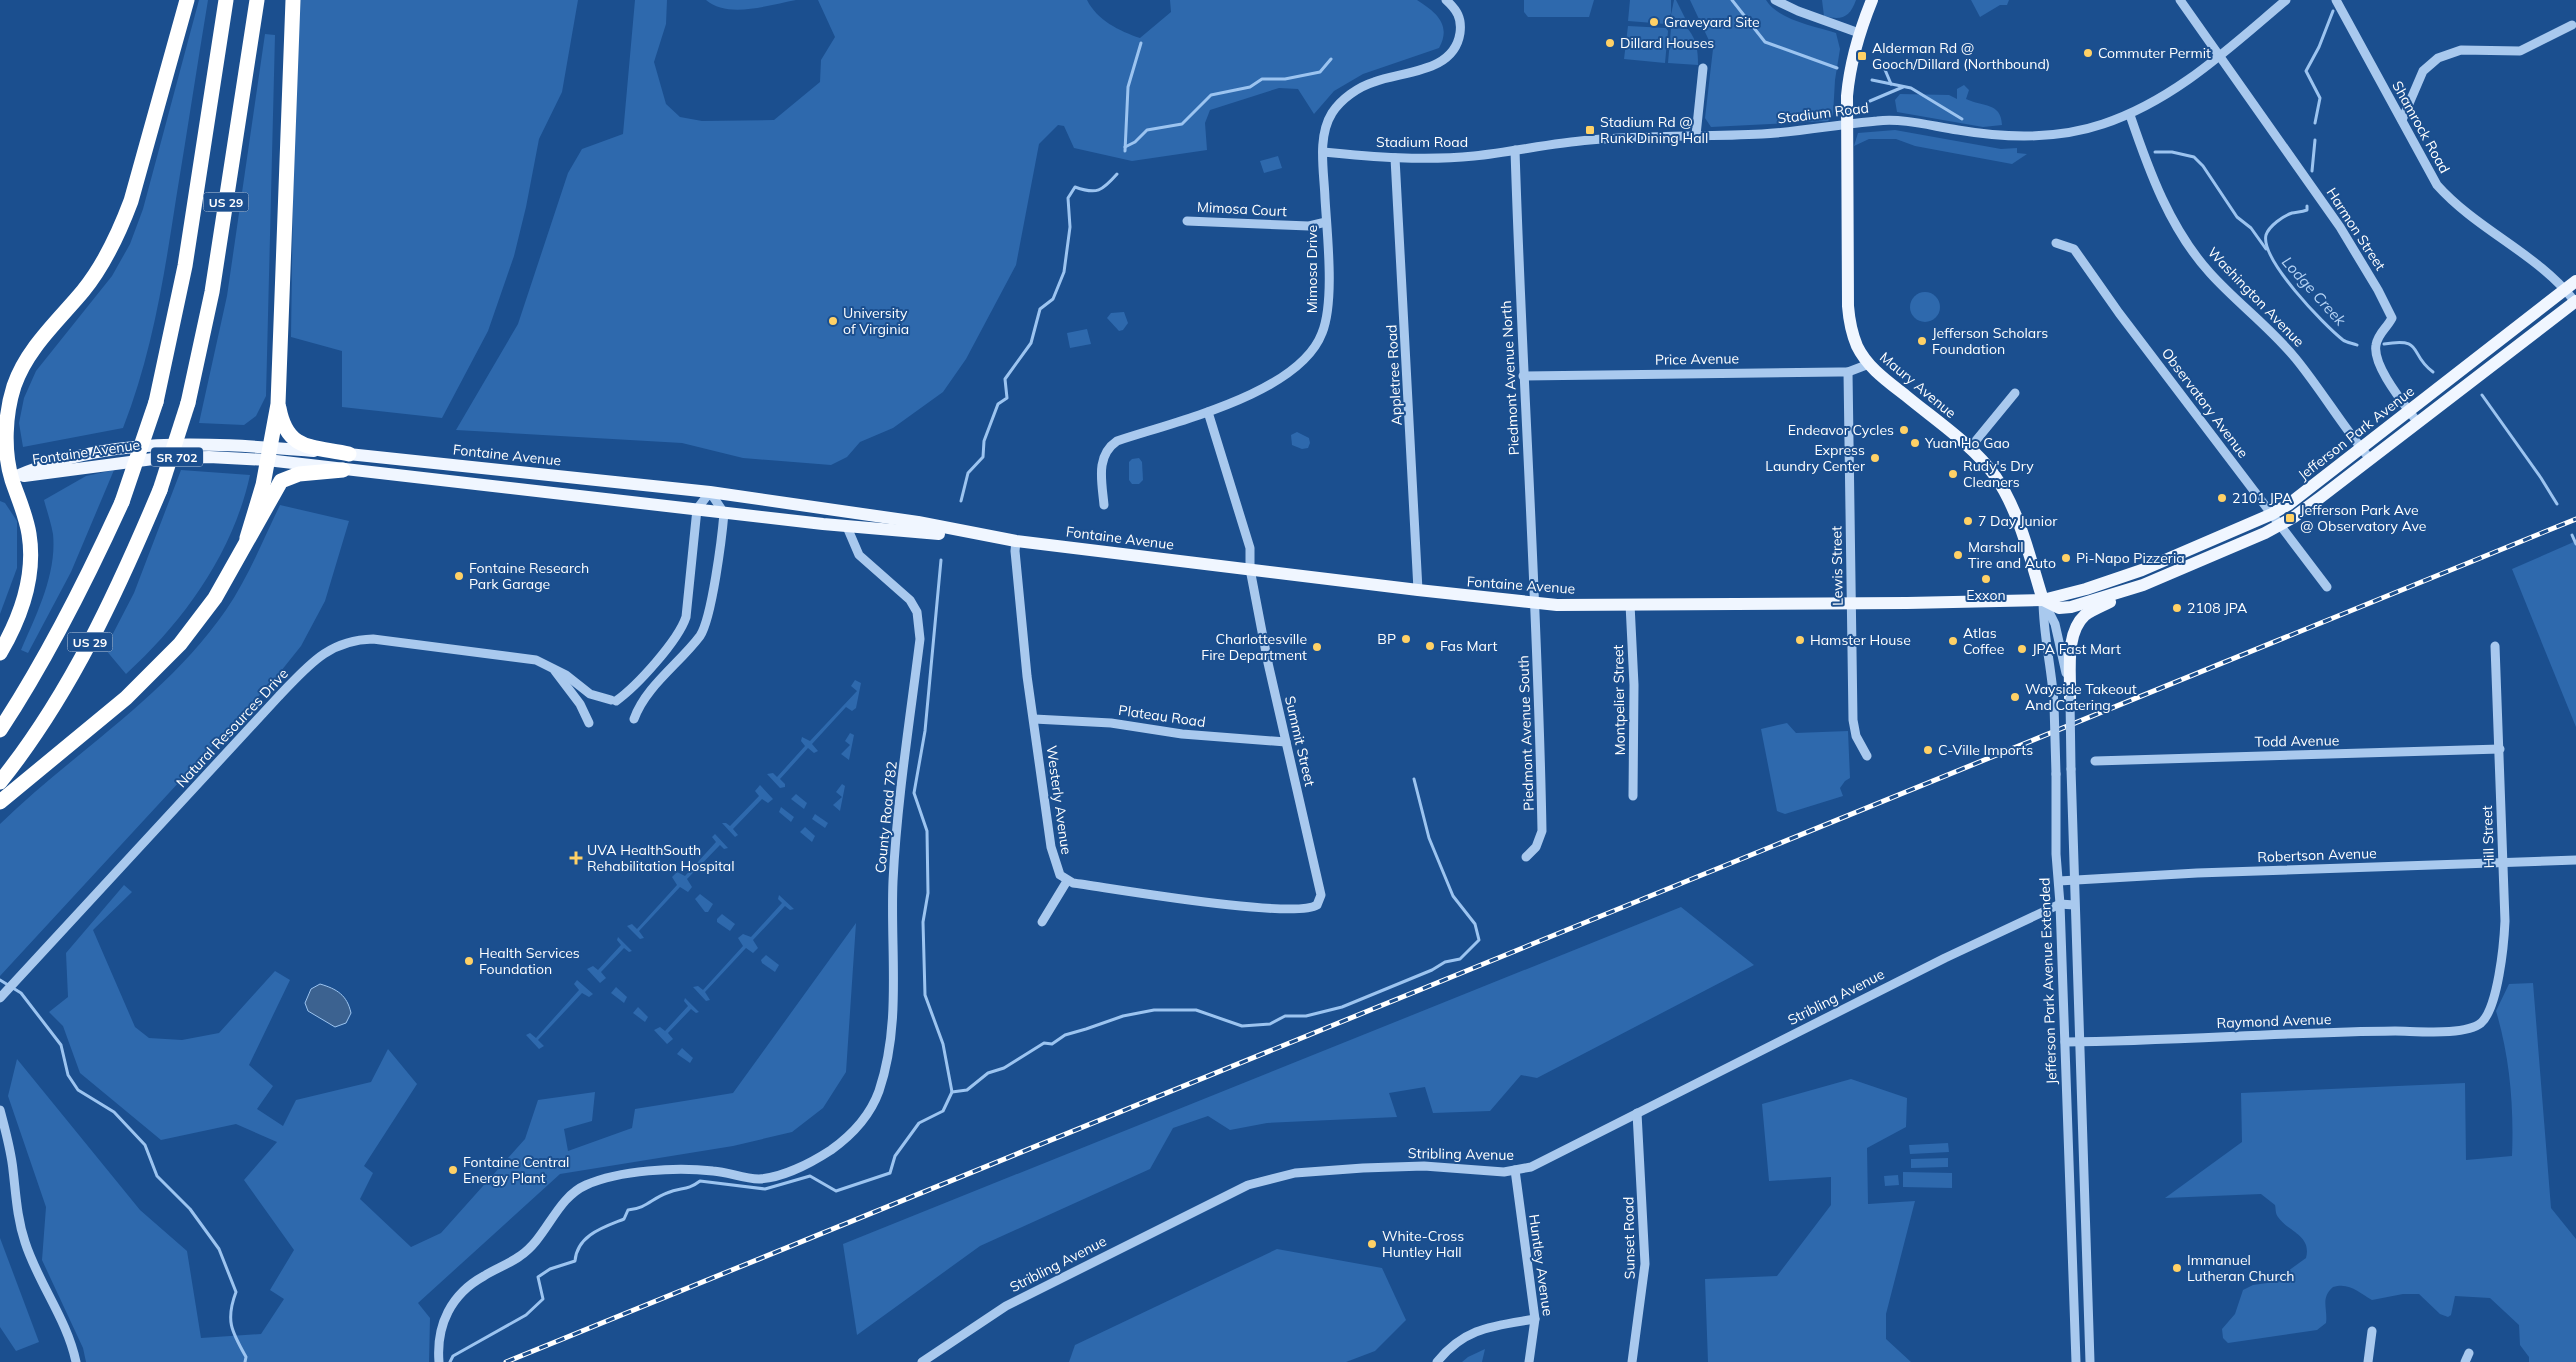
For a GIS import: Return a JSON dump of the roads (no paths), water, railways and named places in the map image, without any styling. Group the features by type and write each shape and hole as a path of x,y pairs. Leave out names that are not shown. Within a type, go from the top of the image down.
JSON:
{"highway":[{"path":"0,654 24,599 31,564 26,521 6,480 8,427 15,384 22,367 36,347 100,268 122,226 131,201 187,0"},
{"name":"US 29","path":"0,730 54,642 81,592 122,502 156,402 185,266 226,0"},
{"name":"US 29","path":"0,782 23,754 80,659 115,595 160,490 188,403 212,292 257,0"},
{"path":"247,538 263,485 278,404 293,0"},
{"path":"278,404 282,425 294,441 349,454"},
{"path":"0,802 126,698 156,670 206,611 234,567 247,538 277,486 287,478 299,474 343,470"}],"main road":[{"name":"Maury Avenue","path":"1872,0 1858,33 1850,68 1846,126 1849,312 1857,346 1869,364 1969,449 1994,476 2011,503 2043,600"},
{"name":"Jefferson Park Avenue","path":"2043,600 2059,608 2071,607 2133,588 2256,538 2276,520 2289,504 2576,281"},
{"name":"Jefferson Park Avenue","path":"2043,600 2086,589 2142,570 2276,520 2294,518 2576,302"},
{"name":"Fontaine Avenue","path":"6,480 152,458 268,454 349,454 710,492 918,522 1001,539"},
{"name":"Fontaine Avenue","path":"268,454 343,470 847,527 1001,539 1535,604 2043,600"},
{"path":"2070,699 2072,640 2076,627 2086,614 2133,588"}],"street":[{"name":"Mimosa Drive","path":"1104,505 1102,458 1110,445 1117,440 1208,412 1274,382 1293,370 1314,347 1322,334 1326,318 1328,283 1323,152 1328,120 1344,99 1373,82 1427,69 1439,62 1452,50 1459,37 1461,27 1457,11 1446,0"},
{"path":"1776,0 1798,12 1858,33"},
{"path":"2180,0 2220,57"},
{"name":"Stadium Road","path":"1323,152 1395,158 1474,156 1570,142 1635,136 1762,134 1895,120 1970,132 2032,136 2080,130 2130,116 2165,96 2220,57 2286,0"},
{"name":"Shamrock Road","path":"2336,0 2430,174 2448,198 2558,280 2576,302"},
{"path":"2402,120 2423,72 2438,58 2461,50 2520,51 2572,25"},
{"name":"Harmon Street","path":"2220,57 2340,227 2392,315 2390,322 2379,336 2376,344 2375,359 2418,423"},
{"path":"1696,135 1703,68"},
{"name":"Washington Avenue","path":"2130,116 2146,161 2164,202 2194,252 2209,272 2296,359 2370,459"},
{"name":"Piedmont Avenue North","path":"1515,150 1523,376 1535,604"},
{"name":"Appletree Road","path":"1395,158 1418,590"},
{"name":"Mimosa Court","path":"1187,220 1309,226 1326,222"},
{"name":"Observatory Avenue","path":"2056,243 2074,249 2119,314 2327,587"},
{"name":"Price Avenue","path":"1523,376 1848,372 1869,364"},
{"name":"Lewis Street","path":"1848,372 1853,720 1856,736 1867,756"},
{"path":"1969,449 2015,393"},
{"path":"1208,412 1250,548 1250,569"},
{"path":"634,719 638,709 654,688 701,634 710,603 724,513 710,492 697,509"},
{"name":"Natural Resources Drive","path":"0,998 319,656 348,642 373,639 536,660 566,675 590,694 613,701 627,693 672,642 683,625 686,617 697,509"},
{"name":"County Road 782","path":"439,1362 440,1334 443,1321 455,1300 468,1286 520,1256 531,1247 566,1200 584,1186 623,1175 675,1170 715,1171 760,1179 772,1177 788,1172 822,1155 855,1129 872,1107 878,1092 890,1041 894,974 893,877 920,639 917,612 910,600 859,555 847,527"},
{"name":"Westerly Avenue","path":"1016,541 1014,552 1022,624 1051,847 1056,868 1067,881"},
{"name":"Summit Street","path":"1067,881 1264,909 1304,909 1317,905 1321,895 1286,742 1250,569"},
{"name":"Maury Avenue","path":"2043,600 2055,624 2070,699"},
{"name":"Jefferson Park Avenue Extended","path":"2043,600 2043,626 2051,670 2054,704 2056,854 2060,904 2076,1362"},
{"name":"Piedmont Avenue South","path":"1526,857 1536,848 1542,831 1535,604"},
{"name":"Montpelier Street","path":"1630,604 1634,685 1633,796"},
{"name":"Hill Street","path":"2482,1022 2491,1004 2504,951 2500,749 2495,646"},
{"name":"Natural Resources Drive","path":"555,670 580,704 589,723"},
{"name":"Jefferson Park Avenue Extended","path":"2070,699 2074,904 2090,1362"},
{"name":"Plateau Road","path":"1034,719 1111,723 1191,735 1286,742"},
{"name":"Todd Avenue","path":"2095,761 2500,749"},
{"name":"Robertson Avenue","path":"2059,881 2576,860"},
{"path":"1042,922 1067,881"},
{"name":"Stribling Avenue","path":"922,1362 1006,1306 1248,1185 1295,1173 1363,1168 1424,1166 1492,1171 1530,1167 1945,958 2060,904 2074,904"},
{"name":"Raymond Avenue","path":"2065,1042 2378,1031 2466,1030 2482,1022"},
{"path":"0,1110 12,1162 16,1204 25,1242 33,1265 68,1335 76,1362"},
{"name":"Sunset Road","path":"1632,1362 1644,1264 1637,1113"},
{"name":"Huntley Avenue","path":"1515,1170 1535,1319 1529,1362"},
{"path":"1437,1362 1455,1342 1471,1332 1535,1319"},
{"path":"2368,1362 2372,1331"}],"waterway":[{"path":"1732,0 1765,42 1837,68"},
{"name":"Lodge Creek","path":"2315,123 2320,98 2306,71 2319,47 2333,11"},
{"path":"1125,151 1128,87 1141,43"},
{"path":"1125,147 1135,142 1147,130 1182,124 1211,95 1250,87 1262,79 1285,79 1320,72 1331,59"},
{"path":"1883,65 1891,84"},
{"path":"1872,80 1911,88 1962,119"},
{"path":"1870,101 1903,87"},
{"name":"Lodge Creek","path":"2312,171 2315,140"},
{"path":"2155,152 2172,152 2194,157 2203,166 2237,217 2251,228 2266,249"},
{"path":"961,501 968,473 983,457 984,441 998,404 1007,398 1005,379 1031,343 1040,309 1053,299 1064,272 1070,227 1068,198 1075,187 1089,191 1099,190 1117,174"},
{"name":"Lodge Creek","path":"2307,206 2307,210 2288,214 2273,225 2266,235 2267,246 2283,275 2309,307 2343,340 2357,345"},
{"name":"Lodge Creek","path":"2384,344 2397,342 2411,345 2425,365 2433,372"},
{"name":"Lodge Creek","path":"2482,395 2541,478 2557,504"},
{"name":"Lodge Creek","path":"2572,535 2576,544"},
{"path":"450,1362 453,1356 526,1315 543,1299 538,1277 550,1269 575,1261 577,1252 586,1238 600,1229 624,1219 628,1210 640,1207 672,1191 688,1188 700,1181 765,1189 810,1176 836,1191 890,1173 895,1156 919,1123 943,1111 952,1092 943,1044 925,995 923,922 928,893 927,831 914,793 925,731 941,560"},
{"path":"952,1092 967,1090 988,1073 1004,1068 1044,1043 1052,1044 1065,1035 1123,1016 1154,1010 1196,1010 1242,1026 1270,1024 1285,1016 1306,1016 1342,1007 1432,970 1445,962 1460,959 1479,940 1475,924 1453,896 1429,838 1414,779"},
{"path":"0,980 21,993 61,1045 68,1075 78,1090 114,1112 145,1145 157,1176 190,1209 219,1249 236,1292 231,1319 234,1333 246,1357 245,1362"}],"railway":[{"path":"506,1362 2576,519"}],"place":[{"name":"Graveyard Site","path":"1654,22"},
{"name":"Dillard Houses","path":"1610,43"},
{"name":"Commuter Permit","path":"2088,53"},
{"name":"Alderman Rd @ Gooch/Dillard (Northbound)","path":"1862,56"},
{"name":"Stadium Rd @ Runk Dining Hall","path":"1590,130"},
{"name":"University of Virginia","path":"833,321"},
{"name":"Jefferson Scholars Foundation","path":"1922,341"},
{"name":"Endeavor Cycles","path":"1904,430"},
{"name":"Yuan Ho Gao","path":"1915,443"},
{"name":"Express Laundry Center","path":"1875,458"},
{"name":"Rudy's Dry Cleaners","path":"1953,474"},
{"name":"2101 JPA","path":"2222,498"},
{"name":"Jefferson Park Ave @ Observatory Ave","path":"2290,518"},
{"name":"7 Day Junior","path":"1968,521"},
{"name":"Marshall Tire and Auto","path":"1958,555"},
{"name":"Pi-Napo Pizzeria","path":"2066,558"},
{"name":"Fontaine Research Park Garage","path":"459,576"},
{"name":"Exxon","path":"1986,579"},
{"name":"2108 JPA","path":"2177,608"},
{"name":"BP","path":"1406,639"},
{"name":"Hamster House","path":"1800,640"},
{"name":"Atlas Coffee","path":"1953,641"},
{"name":"Fas Mart","path":"1430,646"},
{"name":"Charlottesville Fire Department","path":"1317,647"},
{"name":"JPA Fast Mart","path":"2022,649"},
{"name":"Wayside Takeout And Catering","path":"2015,697"},
{"name":"C-Ville Imports","path":"1928,750"},
{"name":"UVA HealthSouth Rehabilitation Hospital","path":"576,858"},
{"name":"Health Services Foundation","path":"469,961"},
{"name":"Fontaine Central Energy Plant","path":"453,1170"},
{"name":"White-Cross Huntley Hall","path":"1372,1244"},
{"name":"Immanuel Lutheran Church","path":"2177,1268"}]}
